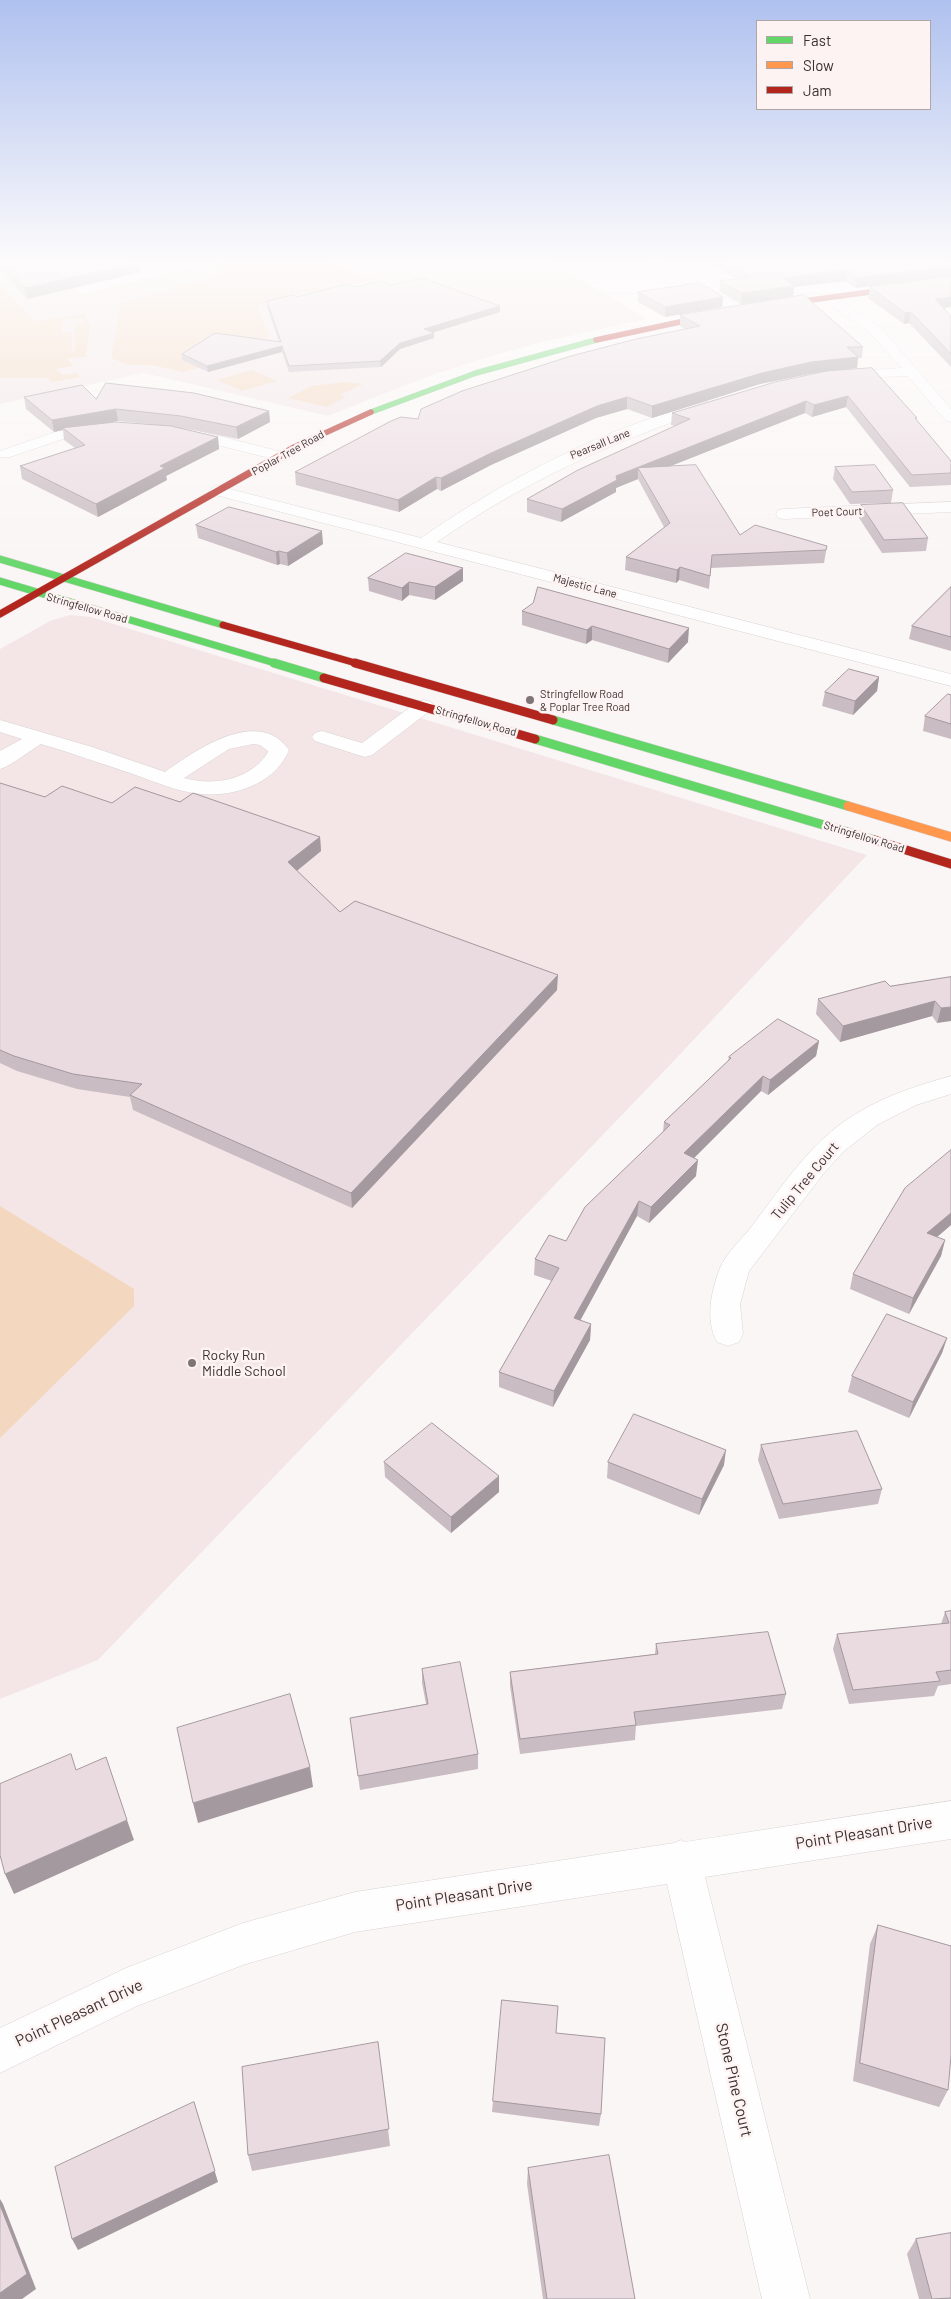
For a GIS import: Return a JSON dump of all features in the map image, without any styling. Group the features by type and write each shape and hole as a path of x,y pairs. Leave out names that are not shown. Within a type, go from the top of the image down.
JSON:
{"main road":[{"name":"Poplar Tree Road","path":"0,614 305,442 380,408 493,367"},
{"name":"Stringfellow Road","path":"0,559 951,837"},
{"name":"Stringfellow Road","path":"0,581 37,594 424,706 951,864"}],"street":[{"path":"908,367 951,418"},
{"path":"825,377 912,372"},
{"name":"Pearsall Lane","path":"424,544 489,500 541,470 628,432 723,401"},
{"path":"5,454 63,434 117,427"},
{"path":"172,431 281,456"},
{"name":"Majestic Lane","path":"218,491 951,680"},
{"name":"Poet Court","path":"784,514 951,507"},
{"path":"322,737 365,751 424,706"},
{"path":"0,726 39,737 167,780"},
{"path":"0,762 5,757 39,737"},
{"name":"Tulip Tree Court","path":"728,1334 725,1304 735,1268 814,1166 833,1145 867,1119 907,1099 951,1085"},
{"name":"Point Pleasant Drive","path":"0,2051 126,1989 243,1944 356,1912 681,1860 951,1820"},
{"name":"Stone Pine Court","path":"681,1860 786,2299"}],"shaded area":[{"path":"0,367 456,367 426,377 328,416 144,373 0,404"},
{"path":"0,367 66,367 56,369 62,375 76,373 80,377 53,382 48,378 0,378"},
{"path":"162,367 201,367 183,372"},
{"path":"252,370 277,381 242,391 217,380"},
{"path":"346,382 363,384 340,395 345,397 327,407 288,398 311,386"},
{"name":"Rocky Run Middle School","path":"70,615 91,617 867,855 669,1066 98,1660 0,1699 0,649 50,621"},
{"path":"0,1206 134,1289 134,1306 0,1438"}],"building":[{"path":"536,367 787,367 762,373 652,406 627,397 597,406 491,453 441,478 436,477 398,500 295,472 391,421 401,417 418,419 421,409 462,391"},
{"path":"872,368 917,418 915,418 951,461 951,473 912,475 848,396 814,405 806,401 616,476 617,480 562,509 527,499 578,470 690,419 672,413 775,382 827,371"},
{"path":"106,383 194,393 269,411 236,427 181,416 116,409 52,420 24,397 82,385 96,399"},
{"path":"116,422 171,426 218,437 160,466 165,468 96,504 20,466 85,445 63,428"},
{"path":"696,465 740,535 755,525 827,546 826,550 712,555 710,576 680,567 677,570 626,557 670,523 638,468"},
{"path":"875,465 893,490 852,492 835,467"},
{"path":"903,503 928,538 884,540 861,505"},
{"path":"229,507 322,531 287,553 276,552 196,525"},
{"path":"406,553 463,568 435,587 409,582 402,588 368,578"},
{"path":"538,587 689,628 669,649 592,626 587,630 522,611 533,603"},
{"path":"951,587 951,637 912,626"},
{"path":"849,669 879,677 855,701 825,692"},
{"path":"948,694 951,695 951,724 925,716"},
{"path":"0,783 45,797 62,786 112,803 135,787 180,802 193,793 320,837 288,862 340,912 355,901 558,975 351,1193 130,1095 142,1084 73,1074 0,1050"},
{"path":"951,977 951,1007 941,1008 935,1001 843,1026 818,999 885,981 890,986"},
{"path":"778,1019 819,1041 770,1080 763,1076 684,1153 698,1160 651,1207 639,1201 574,1318 591,1324 554,1391 499,1372 559,1268 535,1259 549,1235 566,1241 585,1207 670,1125 664,1122 731,1058 729,1057"},
{"path":"951,1150 951,1213 927,1233 945,1240 913,1298 853,1274 905,1188"},
{"path":"887,1314 947,1338 913,1402 852,1376"},
{"path":"634,1414 726,1450 702,1499 608,1462"},
{"path":"432,1423 499,1476 451,1517 384,1462"},
{"path":"857,1431 882,1489 783,1504 761,1445"},
{"path":"951,1611 951,1670 936,1672 940,1681 853,1690 837,1634 949,1623 945,1612"},
{"path":"768,1632 786,1694 634,1712 636,1725 520,1739 510,1672 658,1654 656,1644"},
{"path":"460,1662 478,1754 358,1776 350,1718 428,1704 422,1669"},
{"path":"290,1694 310,1767 193,1803 177,1728"},
{"path":"71,1754 76,1770 106,1757 127,1820 5,1874 0,1855 0,1784"},
{"path":"878,1925 951,1946 951,2056 948,2090 860,2063"},
{"path":"502,2000 558,2006 556,2033 605,2038 601,2114 493,2101"},
{"path":"378,2042 389,2129 248,2155 242,2067"},
{"path":"194,2102 215,2171 72,2239 55,2167"},
{"path":"609,2155 635,2299 547,2299 528,2168"},
{"path":"0,2205 27,2274 0,2293"},
{"path":"951,2233 951,2298 932,2299 916,2239"}],"traffic: fast":[{"path":"371,412 476,373 497,367"},
{"path":"0,559 223,625"},
{"path":"0,581 324,678"},
{"path":"553,720 848,806"},
{"path":"535,739 874,840"}],"traffic: slow":[{"path":"848,806 951,837"}],"traffic: jam":[{"path":"0,614 292,449 371,412"},
{"path":"223,625 553,720"},
{"path":"324,678 535,739"},
{"path":"874,840 951,864"}],"place":[{"name":"Stringfellow Road & Poplar Tree Road","path":"530,700"},
{"name":"Rocky Run Middle School","path":"192,1363"}]}
